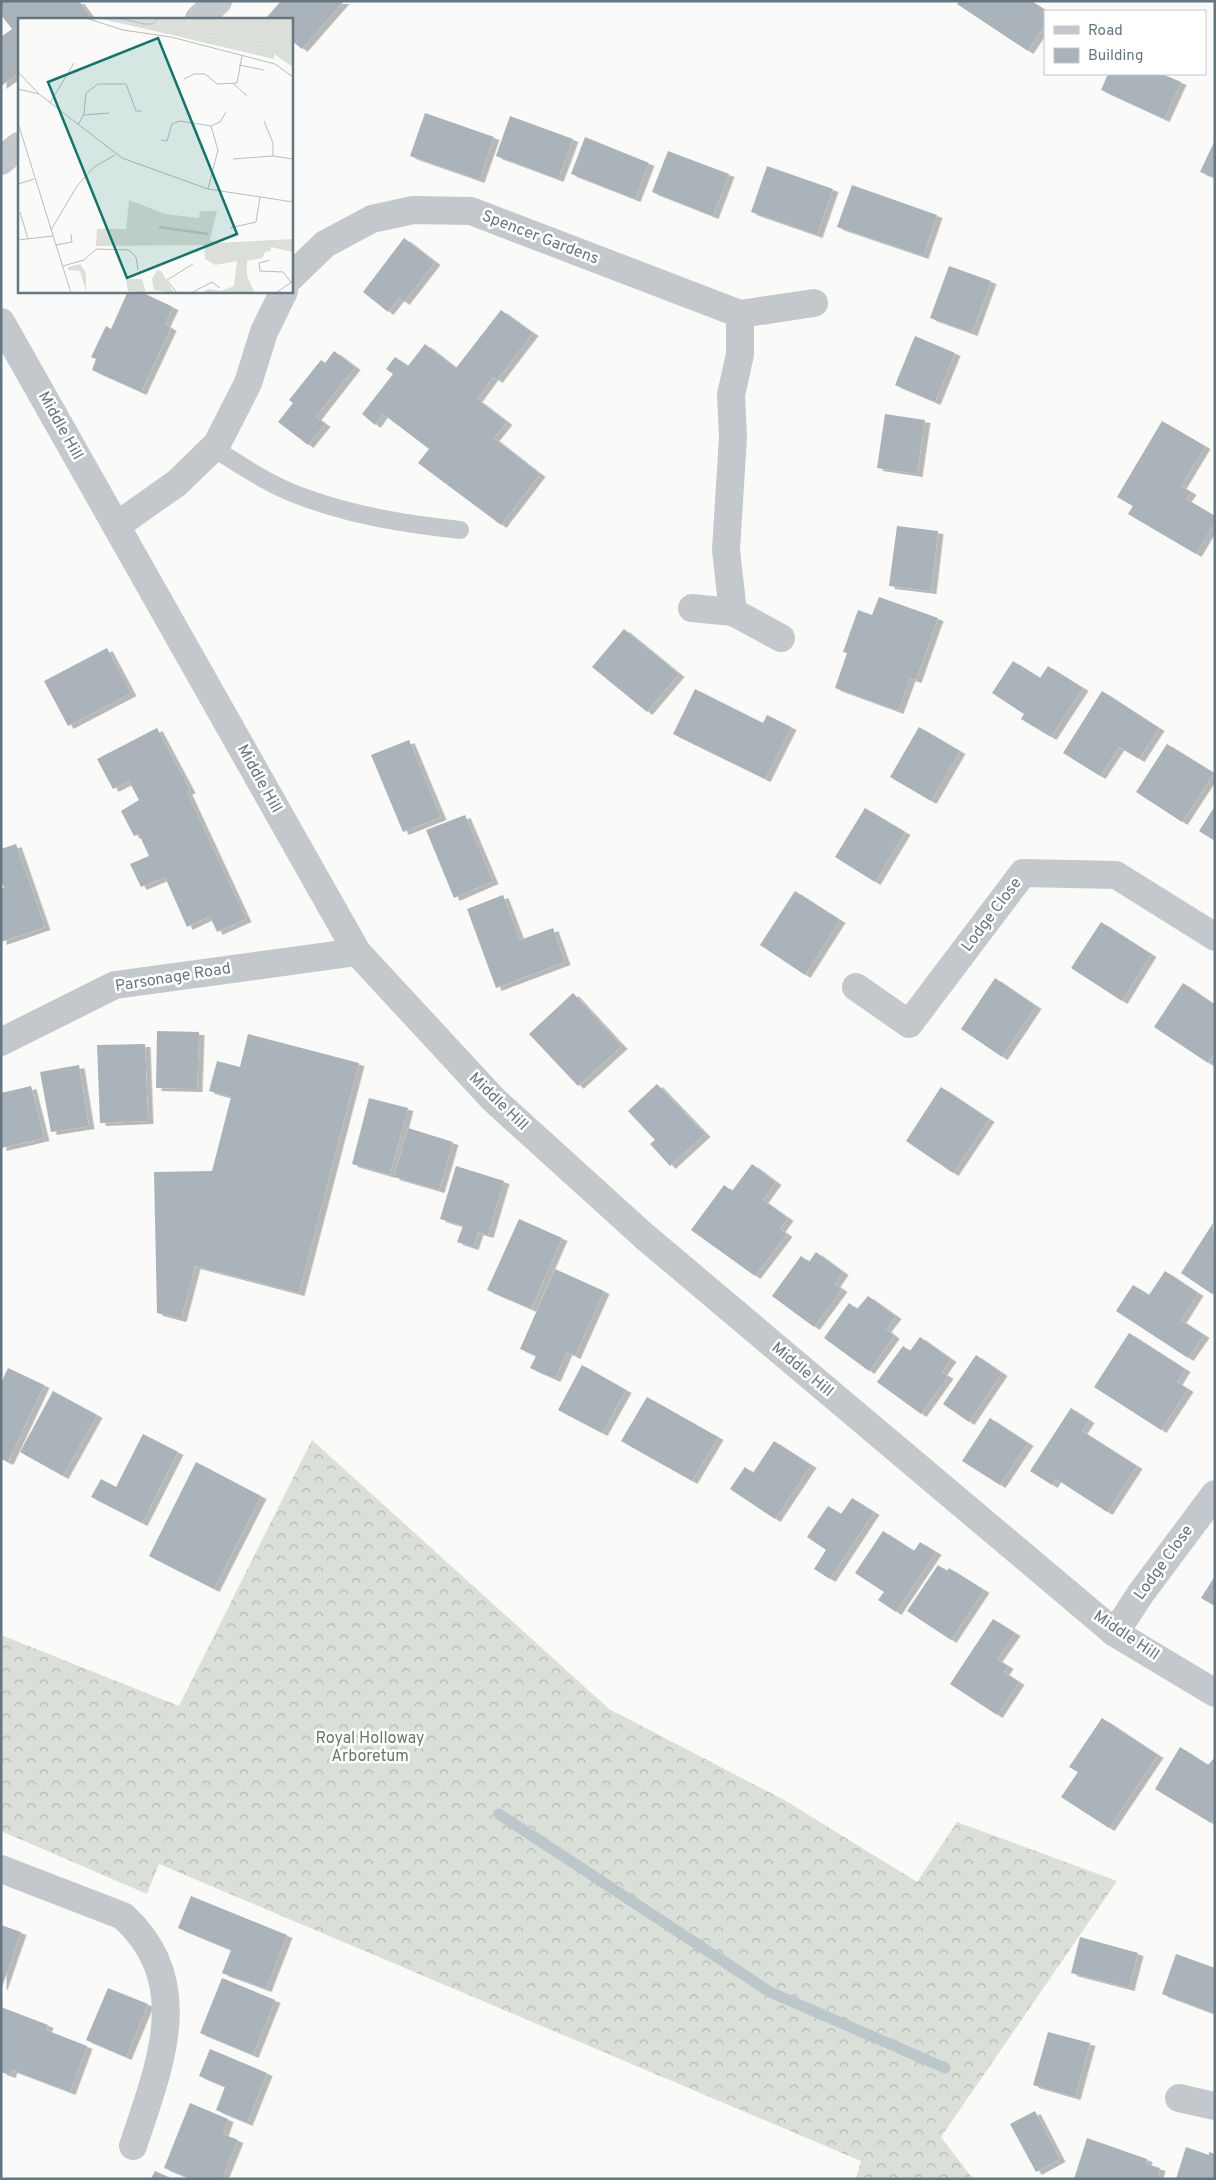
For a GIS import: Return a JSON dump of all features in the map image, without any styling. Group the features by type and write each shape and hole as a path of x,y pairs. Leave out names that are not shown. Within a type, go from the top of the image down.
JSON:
{"street":[{"path":"200,18 218,1"},
{"path":"1,161 18,147"},
{"name":"Spencer Gardens","path":"292,276 325,244 372,219 413,210 471,211 740,314 814,303"},
{"path":"116,526 177,483 213,448 248,383 264,332 284,292"},
{"path":"733,612 726,550 733,437 730,396 740,354 740,314"},
{"name":"Middle Hill","path":"1,322 357,952 494,1100 636,1230 1116,1633 1215,1692"},
{"path":"692,608 733,612 781,638"},
{"name":"Lodge Close","path":"856,987 909,1024 1023,873 1116,875 1215,937"},
{"name":"Parsonage Road","path":"1,1042 115,985 357,952"},
{"name":"Lodge Close","path":"1116,1633 1141,1593 1215,1494"},
{"path":"1,1869 123,1916 138,1930 158,1963 165,1994 164,2037 158,2072 133,2146"},
{"path":"1179,2098 1215,2106"}],"lane":[{"path":"213,448 260,476 302,497 367,517 460,530"}],"green space":[{"name":"Royal Holloway Arboretum","path":"312,1440 609,1709 786,1801 917,1882 957,1822 1117,1881 941,2137 973,2179 856,2179 861,2161 159,1864 147,1894 1,1831 1,1635 179,1706"}],"building":[{"path":"1,1 79,1 91,18 18,18 18,74 1,86 1,37 12,29 1,15"},
{"path":"281,1 344,1 302,49 292,41 292,18 266,18"},
{"path":"959,1 1031,1 1045,10 1044,27 1028,51 957,4"},
{"path":"1108,75 1164,75 1181,82 1164,119 1101,90"},
{"path":"425,113 494,137 479,180 410,156"},
{"path":"510,116 573,139 558,179 496,156"},
{"path":"585,137 649,163 635,199 571,174"},
{"path":"1215,140 1215,178 1200,172"},
{"path":"668,151 729,174 713,216 652,192"},
{"path":"767,166 833,189 817,235 751,212"},
{"path":"852,185 937,215 923,256 837,227"},
{"path":"404,238 435,262 404,302 399,298 388,312 363,292"},
{"path":"949,266 991,281 972,333 930,318"},
{"path":"128,292 141,292 173,307 165,324 171,328 141,392 92,370 96,359 91,357 106,326 111,329"},
{"path":"501,310 533,333 497,380 493,377 477,399 507,422 494,438 540,474 501,525 418,463 429,449 383,414 375,425 362,414 393,374 386,369 395,357 408,366 425,344 456,368"},
{"path":"915,336 955,353 935,402 895,385"},
{"path":"334,351 355,367 316,417 325,424 308,445 278,422 293,403 289,400 321,360 325,363"},
{"path":"885,414 925,420 917,474 877,468"},
{"path":"1162,421 1205,446 1181,486 1191,492 1186,499 1215,516 1215,522 1196,554 1128,514 1133,506 1117,497"},
{"path":"897,526 938,531 931,591 889,586"},
{"path":"879,597 938,618 916,680 910,678 898,711 835,688 847,653 843,652 858,610 872,615"},
{"path":"624,629 679,674 647,712 592,667"},
{"path":"107,648 131,693 68,726 44,681"},
{"path":"1013,661 1040,678 1048,666 1083,688 1051,737 1021,719 1024,714 992,693"},
{"path":"695,689 763,723 767,715 791,727 765,779 673,734"},
{"path":"1102,691 1159,728 1139,759 1119,747 1100,776 1063,753"},
{"path":"919,727 960,751 931,801 890,777"},
{"path":"157,728 190,790 187,792 246,919 217,932 210,916 187,927 165,877 141,887 130,864 149,856 139,834 134,836 121,811 139,800 129,781 113,789 97,759"},
{"path":"409,740 441,817 403,832 371,755"},
{"path":"1167,744 1214,773 1182,822 1136,792"},
{"path":"1215,806 1215,841 1199,831"},
{"path":"865,808 905,832 875,882 835,857"},
{"path":"465,815 493,881 454,898 426,830"},
{"path":"16,844 45,927 1,942 1,889 4,888 1,880 1,849"},
{"path":"795,891 840,920 805,975 760,945"},
{"path":"503,895 520,940 553,928 565,962 496,988 467,909"},
{"path":"1101,922 1151,954 1122,1001 1071,968"},
{"path":"995,978 1036,1006 1002,1057 961,1029"},
{"path":"1183,983 1215,1005 1215,1054 1208,1063 1154,1027"},
{"path":"573,993 622,1046 578,1086 529,1034"},
{"path":"157,1031 199,1032 197,1089 156,1088"},
{"path":"248,1034 359,1063 299,1293 195,1266 181,1319 157,1313 154,1172 212,1171 231,1097 209,1091 217,1061 240,1067"},
{"path":"145,1044 148,1121 100,1123 97,1045"},
{"path":"79,1065 89,1126 51,1132 40,1072"},
{"path":"657,1084 705,1134 670,1166 650,1144 655,1140 628,1111"},
{"path":"31,1086 44,1138 1,1148 1,1093"},
{"path":"941,1087 989,1119 953,1173 906,1141"},
{"path":"369,1098 408,1108 390,1175 352,1164"},
{"path":"408,1128 453,1142 439,1190 394,1177"},
{"path":"752,1164 776,1182 763,1200 788,1218 780,1229 787,1234 755,1276 691,1230 724,1185 732,1191"},
{"path":"456,1166 504,1181 488,1235 478,1232 473,1247 457,1242 463,1226 440,1219"},
{"path":"519,1219 562,1238 531,1309 487,1290"},
{"path":"1213,1223 1215,1290 1212,1294 1181,1273"},
{"path":"816,1252 843,1272 835,1284 842,1289 814,1327 772,1296 801,1256 809,1262"},
{"path":"555,1269 604,1291 575,1356 567,1352 555,1379 530,1368 536,1356 520,1349"},
{"path":"1165,1271 1198,1293 1181,1320 1204,1335 1188,1358 1116,1311 1133,1285 1149,1295"},
{"path":"868,1296 896,1316 886,1329 894,1336 869,1371 824,1338 849,1303 857,1309"},
{"path":"1129,1333 1185,1369 1177,1382 1188,1389 1161,1430 1094,1387"},
{"path":"920,1337 951,1359 942,1372 948,1376 921,1414 877,1382 903,1346 910,1351"},
{"path":"976,1355 1002,1373 969,1422 943,1404"},
{"path":"582,1365 626,1390 602,1433 558,1410"},
{"path":"8,1368 44,1385 8,1462 1,1459 1,1383"},
{"path":"53,1391 97,1415 63,1476 20,1452"},
{"path":"647,1397 718,1437 692,1481 621,1441"},
{"path":"1071,1408 1089,1420 1082,1431 1137,1466 1107,1512 1056,1479 1052,1485 1030,1471"},
{"path":"990,1418 1028,1443 1000,1485 962,1461"},
{"path":"143,1434 178,1452 142,1523 91,1497 101,1479 116,1487"},
{"path":"774,1441 811,1465 775,1519 730,1489 745,1467 753,1473"},
{"path":"196,1462 261,1496 214,1589 149,1556"},
{"path":"852,1498 874,1512 830,1579 814,1569 826,1550 807,1537 828,1506 841,1514"},
{"path":"883,1531 914,1551 920,1542 936,1552 896,1612 878,1600 884,1592 855,1573"},
{"path":"938,1565 947,1571 949,1568 984,1590 951,1640 907,1611"},
{"path":"1215,1576 1215,1606 1201,1598"},
{"path":"993,1619 1015,1633 997,1659 1008,1666 1004,1672 1019,1682 997,1715 950,1684"},
{"path":"1102,1718 1158,1755 1109,1828 1061,1797 1078,1772 1069,1767"},
{"path":"1180,1747 1208,1765 1215,1757 1215,1817 1211,1823 1155,1789"},
{"path":"191,1896 287,1935 266,1989 222,1973 231,1950 178,1928"},
{"path":"1,1925 21,1932 2,1987 1,1987"},
{"path":"1080,1937 1138,1953 1129,1988 1071,1973"},
{"path":"1176,1954 1215,1968 1215,2014 1162,1994"},
{"path":"222,1978 275,2000 253,2055 200,2033"},
{"path":"108,1988 148,2004 126,2057 86,2040"},
{"path":"1,2007 48,2025 46,2030 87,2046 70,2092 12,2070 10,2075 1,2072"},
{"path":"1048,2032 1090,2043 1075,2097 1033,2085"},
{"path":"210,2049 267,2073 247,2123 216,2110 225,2087 199,2076"},
{"path":"190,2103 228,2119 223,2134 238,2140 222,2179 191,2179 164,2168"},
{"path":"1035,2111 1060,2159 1036,2172 1010,2124"},
{"path":"1087,2138 1147,2159 1146,2164 1160,2168 1157,2179 1074,2179"},
{"path":"1186,2147 1209,2155 1209,2152 1215,2154 1215,2179 1176,2179"},
{"path":"155,2171 173,2179 151,2179"}],"waterway":[{"path":"499,1814 770,1992 945,2068"}]}
